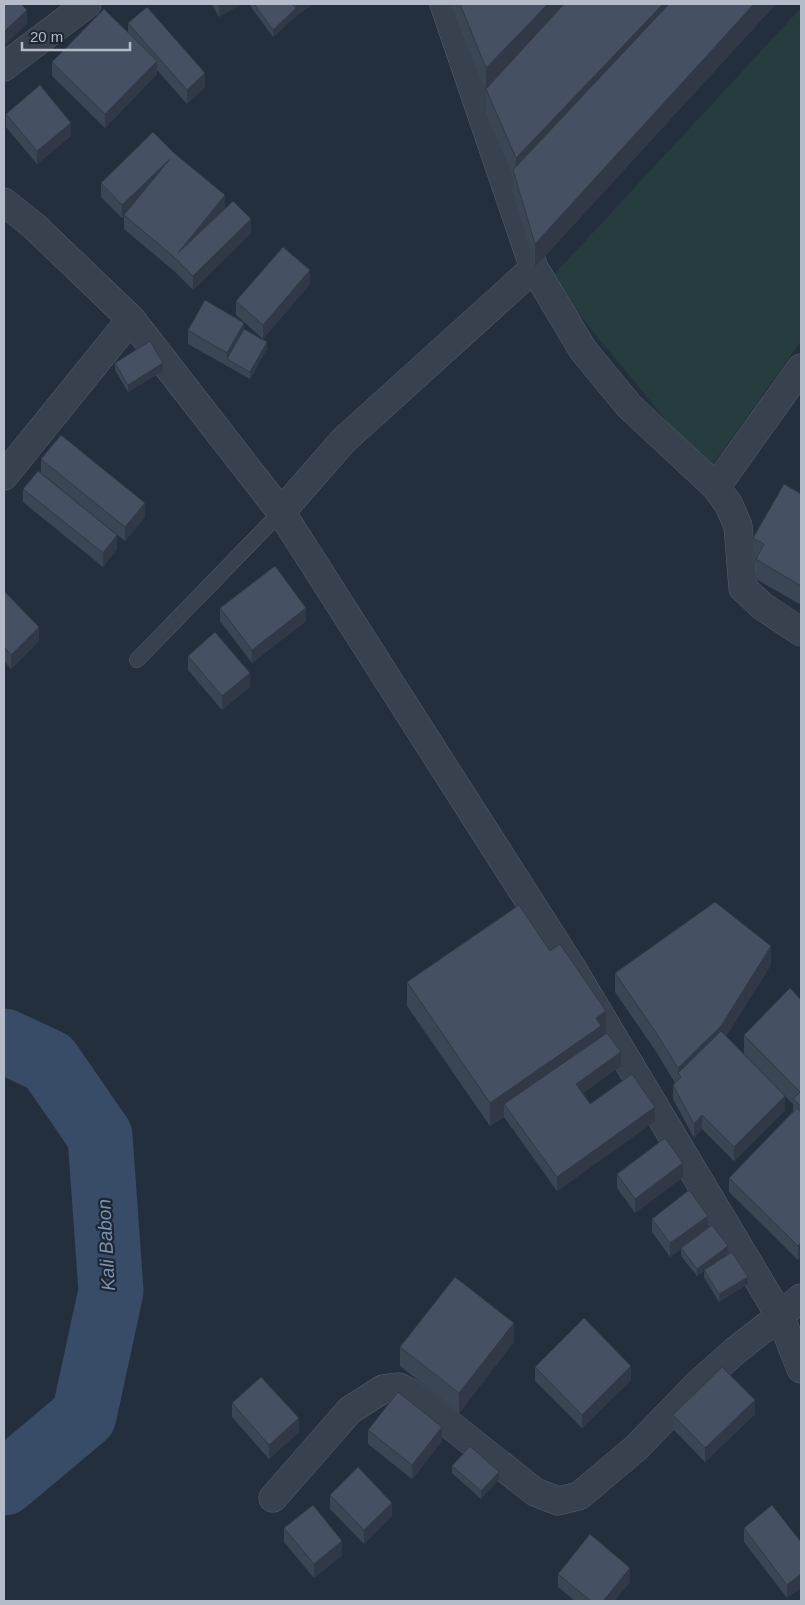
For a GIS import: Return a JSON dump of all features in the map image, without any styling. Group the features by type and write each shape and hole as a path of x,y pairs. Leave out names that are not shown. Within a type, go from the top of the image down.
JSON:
{"street":[{"path":"4,67 87,4"},
{"path":"444,4 534,268 583,350 629,406 716,487 729,505 738,526 743,588 762,606 801,632"},
{"path":"4,202 34,226 131,319 281,512 570,965 780,1316 801,1369"},
{"path":"281,512 344,440 534,268"},
{"path":"4,476 131,319"},
{"path":"716,487 801,368"},
{"path":"274,1498 350,1410 383,1389 399,1388 410,1393 536,1492 558,1501 579,1496 636,1448 699,1383 735,1351 801,1298"}],"lane":[{"path":"137,660 281,512"}],"green space":[{"path":"801,8 801,341 708,471 550,279"}],"building":[{"path":"4,4 21,4 27,10 4,32"},
{"path":"254,4 292,4 296,8 273,30"},
{"path":"460,4 548,4 486,68"},
{"path":"564,4 663,4 516,158 486,89"},
{"path":"669,4 754,4 535,244 513,170"},
{"path":"147,7 205,73 187,90 128,23"},
{"path":"104,9 157,61 105,114 52,62"},
{"path":"40,85 71,123 37,151 6,114"},
{"path":"153,132 174,153 225,195 178,253 233,201 251,219 193,276 174,257 124,215 170,159 122,205 101,183"},
{"path":"283,247 310,270 263,325 236,301"},
{"path":"205,300 244,323 227,353 188,330"},
{"path":"244,329 267,342 250,372 227,359"},
{"path":"150,341 163,363 128,385 115,363"},
{"path":"61,435 145,503 125,527 41,459"},
{"path":"38,471 117,535 103,553 23,489"},
{"path":"784,484 801,494 801,586 756,559 764,544 753,538"},
{"path":"275,566 306,608 252,650 220,608"},
{"path":"4,591 39,627 11,655 4,647"},
{"path":"215,632 250,673 222,696 188,656"},
{"path":"715,902 771,946 721,1026 678,1068 615,973"},
{"path":"519,905 550,951 560,944 606,1011 596,1018 601,1026 490,1103 407,982"},
{"path":"790,988 801,1000 801,1106 793,1099 800,1092 744,1035"},
{"path":"721,1031 785,1096 734,1147 702,1115 694,1124 673,1085 681,1077 678,1073"},
{"path":"607,1033 621,1052 576,1084 590,1104 632,1074 655,1107 557,1177 504,1104"},
{"path":"797,1108 801,1112 801,1243 798,1246 729,1178"},
{"path":"665,1138 683,1163 635,1199 617,1174"},
{"path":"689,1190 708,1216 670,1243 652,1219"},
{"path":"712,1225 728,1246 697,1269 681,1248"},
{"path":"732,1252 748,1277 719,1294 704,1270"},
{"path":"455,1277 514,1323 459,1393 400,1347"},
{"path":"584,1318 631,1366 582,1415 535,1367"},
{"path":"722,1367 755,1400 705,1448 673,1415"},
{"path":"261,1377 299,1418 269,1445 232,1403"},
{"path":"398,1392 442,1427 412,1465 368,1430"},
{"path":"470,1446 499,1472 481,1491 452,1466"},
{"path":"358,1467 392,1503 364,1530 330,1495"},
{"path":"313,1505 342,1541 314,1564 284,1528"},
{"path":"772,1505 801,1542 801,1574 787,1585 744,1528"},
{"path":"590,1534 630,1568 603,1601 591,1601 558,1574"}],"waterway":[{"name":"Kali Babon","path":"4,1041 49,1062 100,1136 111,1291 84,1416 4,1483"}]}
